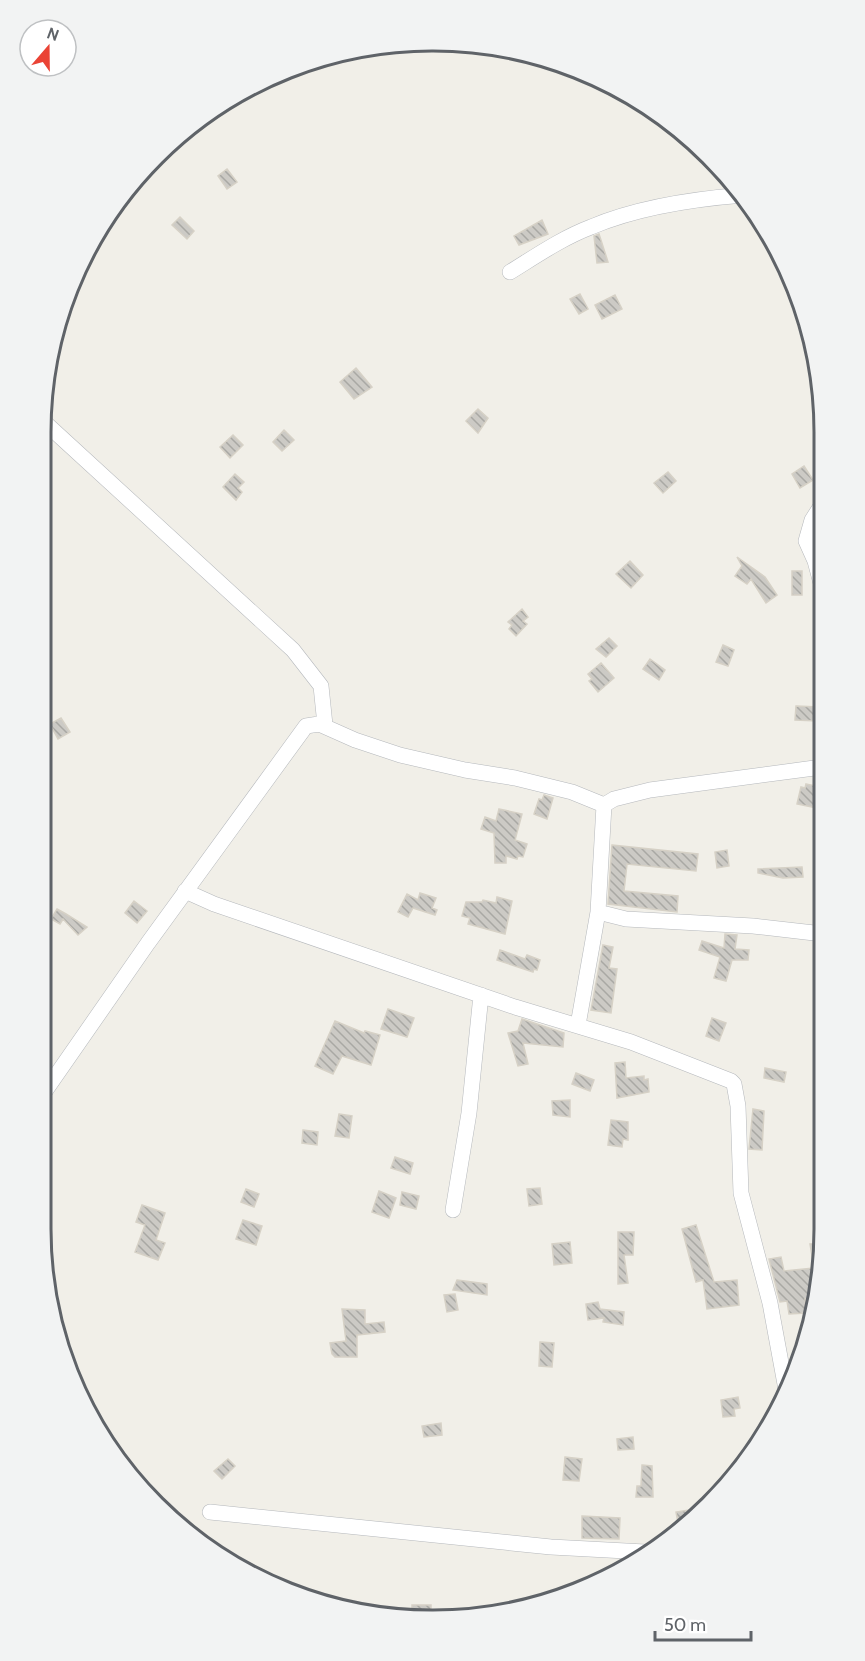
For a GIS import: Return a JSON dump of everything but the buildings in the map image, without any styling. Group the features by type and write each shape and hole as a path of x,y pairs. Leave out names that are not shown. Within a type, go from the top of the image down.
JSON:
{"street":[{"path":"510,272 571,236 620,217 681,203 732,197"},
{"path":"51,428 292,650 321,686 325,725"},
{"path":"814,518 807,531 806,541 814,559"},
{"path":"51,1083 298,733 312,723 325,725 355,740 400,755 454,768 515,777 572,792 604,805"},
{"path":"604,805 614,799 650,790 814,768"},
{"path":"579,1025 598,912 604,805"},
{"path":"185,891 235,911 481,995 631,1042 734,1084 738,1106 741,1193 770,1302 784,1377"},
{"path":"598,912 626,919 753,926 814,933"},
{"path":"453,1210 469,1113 481,995"},
{"path":"210,1512 551,1547 635,1551"}]}
